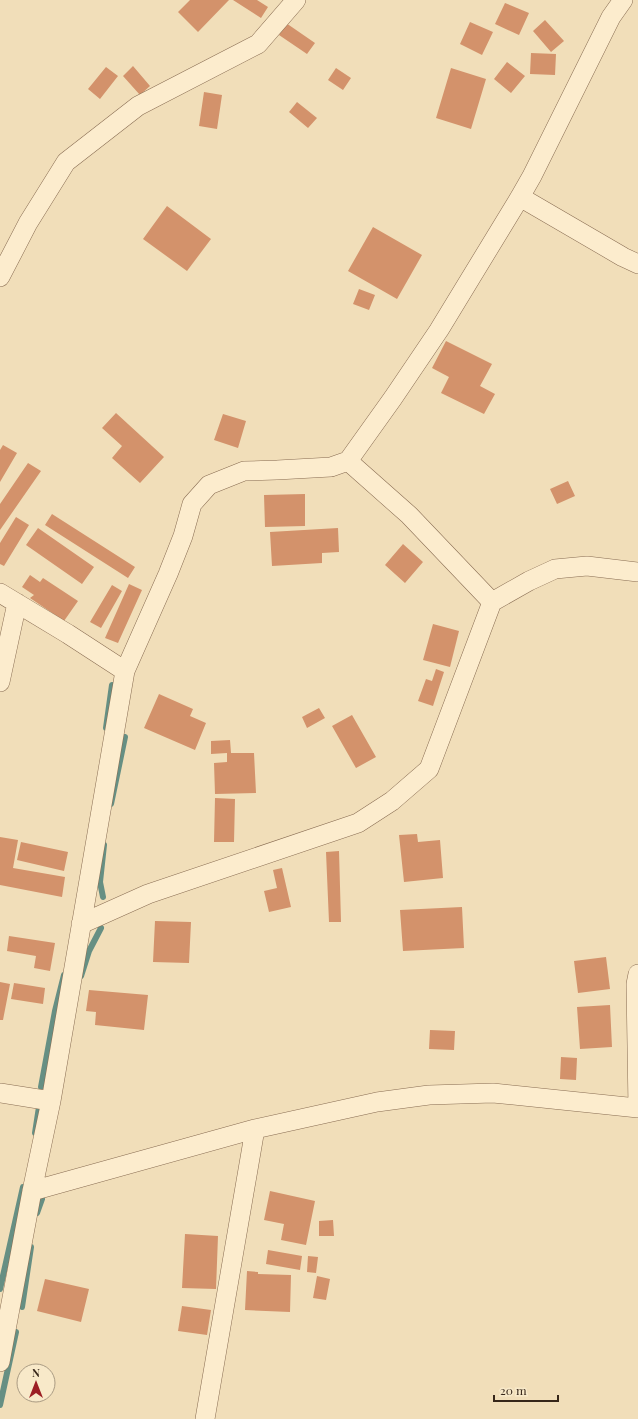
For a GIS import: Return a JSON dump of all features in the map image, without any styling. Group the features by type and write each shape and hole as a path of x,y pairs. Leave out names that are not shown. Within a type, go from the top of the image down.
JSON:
{"street":[{"path":"0,277 28,223 66,162 138,106 258,44 296,0"},
{"path":"0,1362 32,1191 51,1101 125,671 168,574 183,536 192,504 209,486 244,471 331,467 348,460 393,398 439,330 520,198 612,17 623,0"},
{"path":"520,198 623,257 638,264"},
{"path":"348,460 409,515 492,602"},
{"path":"81,924 148,894 358,823 392,801 429,769 492,602 555,569 587,566 638,572"},
{"path":"0,593 68,634 125,671"},
{"path":"0,682 17,603"},
{"path":"32,1191 255,1129 378,1102 429,1095 493,1093 638,1108 636,984 638,974"},
{"path":"0,1093 51,1101"},
{"path":"205,1419 255,1129"}],"building":[{"path":"190,0 229,0 198,32 178,12"},
{"path":"233,0 257,0 268,7 261,18"},
{"path":"505,3 529,13 519,35 495,24"},
{"path":"545,20 564,41 551,52 533,31"},
{"path":"470,22 493,32 482,55 460,44"},
{"path":"286,23 315,43 307,54 279,35"},
{"path":"531,53 556,54 555,75 530,74"},
{"path":"507,62 525,76 511,93 494,79"},
{"path":"133,66 150,86 140,95 123,76"},
{"path":"106,67 118,76 100,99 88,89"},
{"path":"336,68 351,78 343,90 328,80"},
{"path":"451,68 486,79 471,129 436,118"},
{"path":"204,92 222,95 217,129 199,126"},
{"path":"297,102 317,118 308,128 289,112"},
{"path":"167,206 211,239 187,271 143,239"},
{"path":"373,227 422,255 397,299 348,271"},
{"path":"359,289 375,295 369,310 353,304"},
{"path":"446,341 492,364 480,386 495,394 484,414 441,393 449,377 432,368"},
{"path":"116,413 164,457 140,483 112,458 122,446 102,428"},
{"path":"223,414 246,421 238,448 214,440"},
{"path":"3,445 17,453 0,482 0,450"},
{"path":"28,463 41,471 0,530 0,504"},
{"path":"568,481 575,496 557,504 550,489"},
{"path":"305,494 305,526 265,527 264,495"},
{"path":"52,514 135,567 128,578 45,525"},
{"path":"16,517 29,525 4,566 0,564 0,543"},
{"path":"38,528 94,567 82,584 26,545"},
{"path":"338,528 339,552 322,553 322,563 272,566 270,532"},
{"path":"403,544 423,562 405,583 385,565"},
{"path":"30,575 40,582 43,578 78,601 64,621 30,598 34,595 22,587"},
{"path":"129,584 142,590 118,643 105,638"},
{"path":"112,585 122,591 101,628 90,622"},
{"path":"433,624 459,631 450,667 423,660"},
{"path":"436,669 444,672 433,706 418,701 426,679 432,681"},
{"path":"159,694 193,709 190,716 206,723 195,750 144,728"},
{"path":"319,708 325,718 307,728 302,717"},
{"path":"352,715 376,757 356,768 332,726"},
{"path":"230,740 231,753 254,753 256,793 215,794 214,763 227,762 227,753 211,754 211,741"},
{"path":"215,798 235,799 234,842 214,842"},
{"path":"417,834 418,842 440,840 443,878 404,882 399,835"},
{"path":"0,837 18,840 13,868 65,877 62,897 0,885"},
{"path":"21,842 68,852 64,871 17,860"},
{"path":"339,851 341,922 329,922 326,852"},
{"path":"282,868 291,907 269,912 264,891 277,888 273,870"},
{"path":"462,907 464,948 403,951 400,910"},
{"path":"155,921 191,922 189,963 153,962"},
{"path":"9,936 55,943 50,971 34,968 36,956 7,951"},
{"path":"606,957 610,989 578,993 574,961"},
{"path":"0,982 10,984 3,1020 0,1020"},
{"path":"14,983 45,988 43,1004 11,999"},
{"path":"89,990 148,995 144,1030 95,1025 96,1012 86,1011"},
{"path":"610,1005 612,1047 580,1049 577,1007"},
{"path":"430,1030 455,1031 454,1050 429,1049"},
{"path":"561,1057 577,1058 576,1080 560,1079"},
{"path":"270,1191 315,1201 306,1245 281,1240 284,1224 264,1220"},
{"path":"333,1220 334,1236 319,1236 319,1221"},
{"path":"185,1234 218,1236 216,1289 182,1288"},
{"path":"268,1250 302,1256 300,1270 266,1264"},
{"path":"308,1256 318,1257 316,1273 307,1272"},
{"path":"247,1271 258,1272 258,1274 291,1275 290,1312 245,1310"},
{"path":"317,1276 330,1279 326,1300 313,1298"},
{"path":"45,1279 89,1289 81,1322 37,1311"},
{"path":"182,1306 211,1310 207,1335 178,1331"}],"waterway":[{"path":"106,728 112,685"},
{"path":"111,804 125,737"},
{"path":"103,897 100,882 104,845"},
{"path":"81,976 89,951 101,928"},
{"path":"41,1087 55,1011 64,975"},
{"path":"35,1133 39,1107"},
{"path":"0,1289 23,1187"},
{"path":"37,1213 42,1199"},
{"path":"22,1307 31,1247"},
{"path":"0,1405 16,1332"}]}
